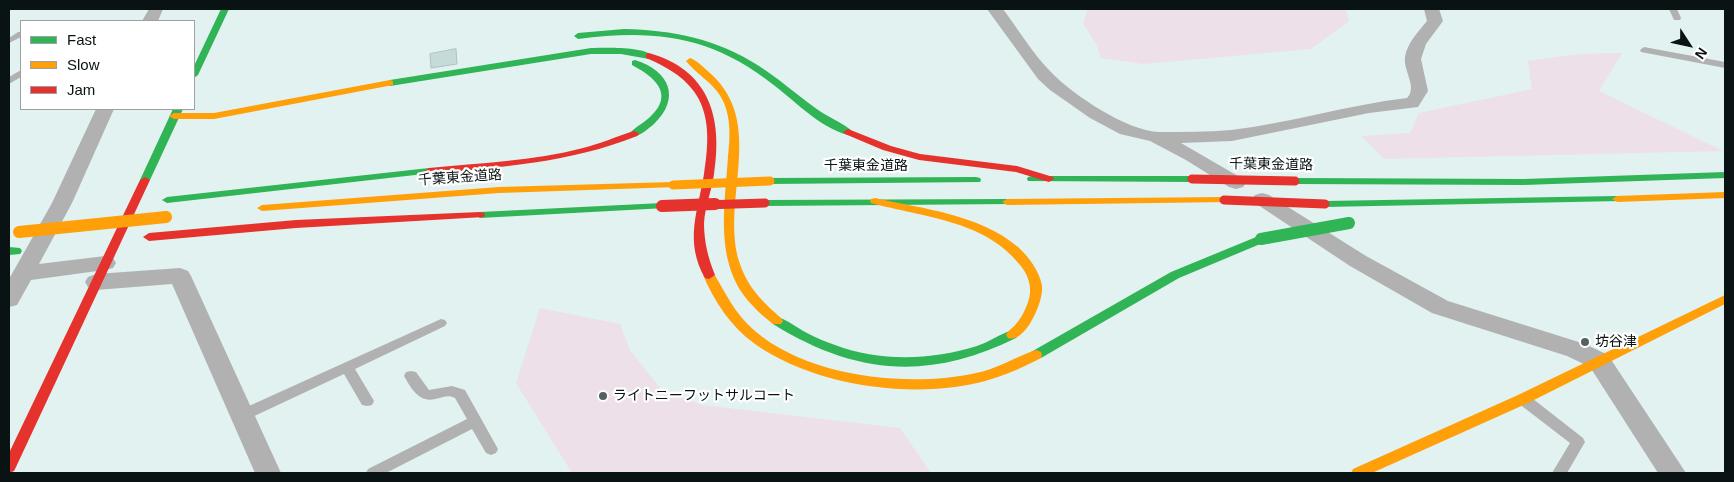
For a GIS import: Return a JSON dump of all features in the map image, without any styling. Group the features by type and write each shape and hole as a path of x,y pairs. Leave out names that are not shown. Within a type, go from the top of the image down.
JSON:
{"main road":[{"path":"195,73 225,9"},
{"path":"875,201 901,210 946,218 969,225 1006,243 1020,255 1030,270 1036,288 1035,304 1018,330 999,344 954,359 898,362 862,359 833,350 805,339 783,326 762,310 747,292 736,273 730,253 727,230 735,133 728,100 722,87 701,67 671,52 636,44 570,38 592,33 639,32 673,35 708,43 748,62 816,114 860,137 919,157 950,163 1019,169 1049,179"},
{"path":"9,467 176,112 214,116 453,72 574,55 589,51 608,51 650,56 679,70 699,87 710,110 714,145 699,224 702,248 715,290 728,311 749,333 767,346 829,372 863,380 898,384 934,384 971,379 1006,368 1048,348 1203,261 1261,238 1354,223"},
{"path":"118,206 572,156 600,148 644,128 658,116 666,104 667,92 664,84 650,69 620,59 574,55"},
{"path":"195,108 210,104"},
{"name":"千葉東金道路","path":"245,209 499,190 770,181 1192,179 1524,182 1725,175"},
{"path":"102,242 296,224 662,206 765,203 875,201 1117,203 1224,200 1325,204 1538,202 1725,195"},
{"path":"1607,211 1725,203"},
{"path":"42,215 70,211"},
{"path":"14,232 171,216"},
{"path":"12,251 54,247"},
{"path":"1358,473 1523,399 1725,299"}],"street":[{"path":"995,9 1044,75 1056,86 1096,114 1127,130 1156,137 1202,138 1369,108 1412,104 1417,99 1421,89 1412,62 1414,52 1435,21 1432,9"},
{"path":"9,300 62,203 105,110"},
{"path":"1156,137 1193,156 1358,261 1440,307 1576,350 1599,361 1673,473"},
{"path":"24,273 180,276 268,473"}],"lane":[{"path":"1673,9 1678,18"},
{"path":"9,41 20,35"},
{"path":"1644,50 1725,65"},
{"path":"9,81 20,75"},
{"path":"242,415 441,323"},
{"path":"347,367 367,401"},
{"path":"411,376 419,392 423,394 434,395 451,390 460,394 491,449"},
{"path":"1523,399 1578,442 1559,473"},
{"path":"373,473 475,421"}],"shaded area":[{"path":"1088,9 1346,9 1349,21 1311,49 1143,64 1101,58 1097,45 1083,24"},
{"path":"1622,53 1599,91 1723,151 1384,159 1361,136 1410,133 1419,113 1532,89 1528,61 1579,54"},
{"name":"ライトニーフットサルコート","path":"540,308 620,324 630,350 660,388 702,405 900,428 931,473 572,473 516,383"}],"building":[{"path":"456,49 457,64 431,68 430,54"}],"traffic: fast":[{"path":"195,73 225,9"},
{"path":"578,36 601,33 647,32 692,39 714,46 735,55 755,67 823,118 848,132"},
{"path":"390,83 591,51 621,51 649,56"},
{"path":"634,134 657,116 663,107 666,97 659,79 635,63"},
{"path":"145,180 178,110"},
{"path":"167,200 429,171"},
{"path":"1295,181 1524,182 1725,175"},
{"path":"1032,179 1192,179"},
{"path":"770,181 976,180"},
{"path":"1325,204 1617,199"},
{"path":"765,203 1007,202"},
{"path":"480,215 662,206"},
{"path":"1261,239 1349,223"},
{"path":"1036,355 1175,275 1261,239"},
{"path":"9,251 16,251"},
{"path":"777,321 803,337 832,349 862,358 893,362 924,362 954,357 984,348 1012,335"}],"traffic: slow":[{"path":"690,61 716,85 730,107 734,147 729,220 730,242 734,263 742,283 756,303 777,321"},
{"path":"174,116 214,116 390,83"},
{"path":"673,185 770,181"},
{"path":"262,208 499,190 673,185"},
{"path":"1617,199 1725,195"},
{"path":"1007,202 1224,200"},
{"path":"875,201 960,221 999,238 1016,251 1031,271 1036,290 1026,318 1012,335"},
{"path":"19,232 166,217"},
{"path":"709,275 729,311 759,341 805,365 832,373 888,383 943,383 986,376 1036,355"},
{"path":"1358,473 1523,399 1725,299"}],"traffic: jam":[{"path":"649,56 669,64 685,74 697,87 705,101 710,117 712,134 709,174 699,222 701,249 709,275"},
{"path":"848,132 887,148 919,157 1017,169 1049,179"},
{"path":"429,171 559,157 610,144 634,134"},
{"path":"1192,179 1295,181"},
{"path":"9,467 145,180"},
{"path":"1224,200 1325,204"},
{"path":"662,206 765,203"},
{"path":"149,237 296,224 480,215"}],"place":[{"name":"坊谷津","path":"1585,342"},
{"name":"ライトニーフットサルコート","path":"603,396"}]}
